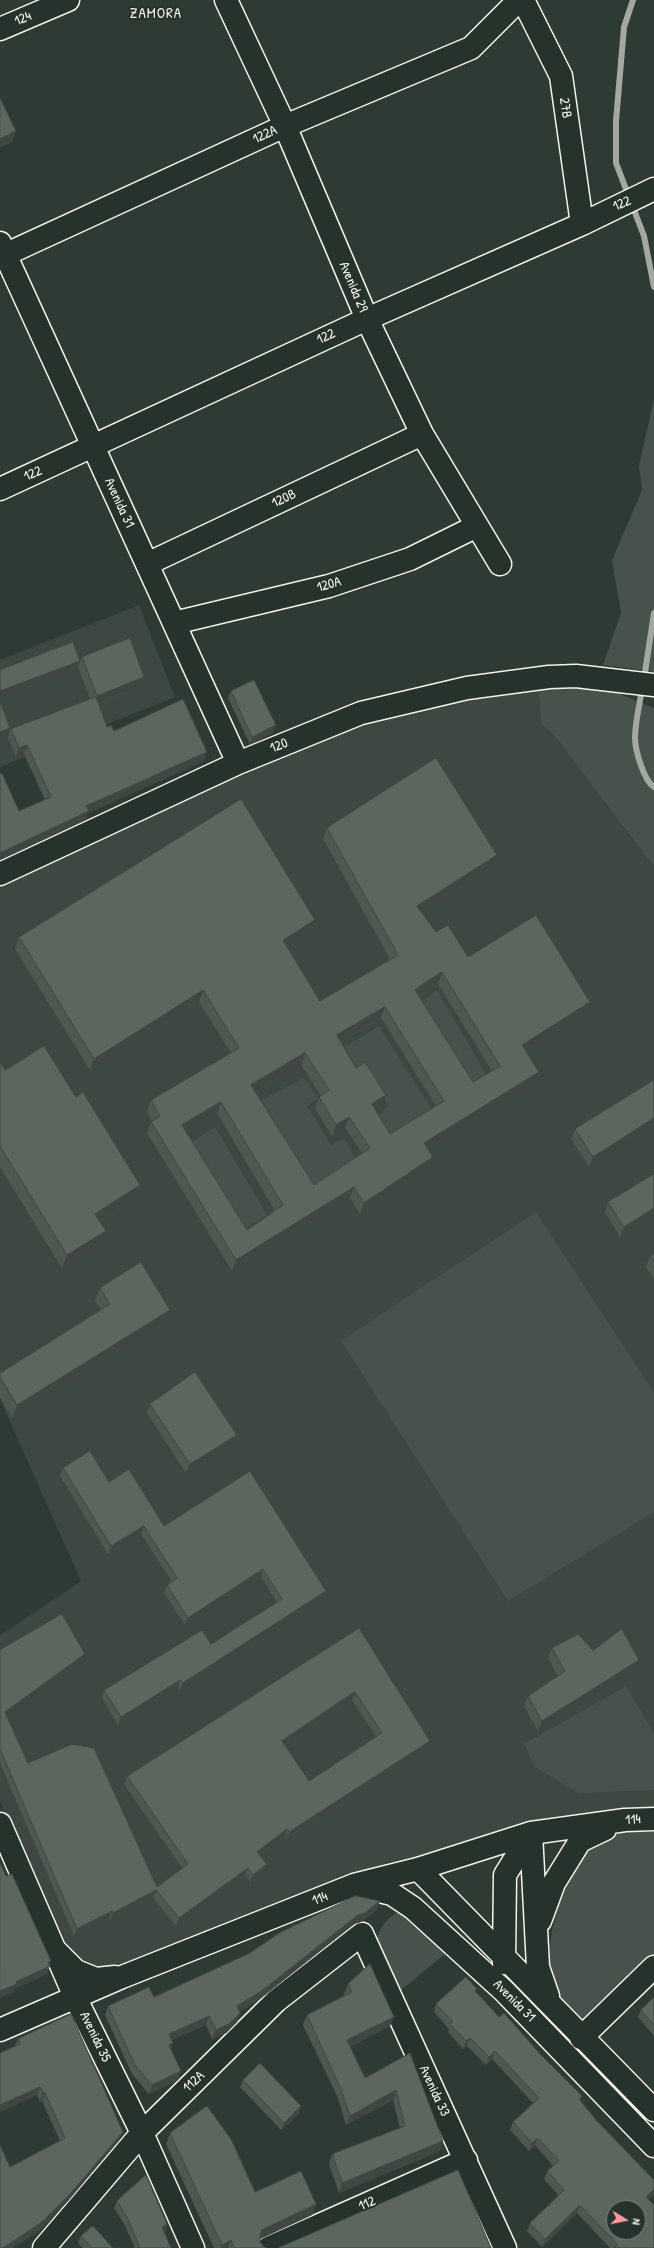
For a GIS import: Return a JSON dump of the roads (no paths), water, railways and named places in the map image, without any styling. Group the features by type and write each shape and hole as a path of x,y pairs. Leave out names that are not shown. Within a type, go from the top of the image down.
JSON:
{"street":[{"name":"124","path":"0,29 68,0"},
{"name":"Avenida 29","path":"226,0 285,126 366,319 422,434 500,564"},
{"name":"122A","path":"2,252 285,126 471,48 519,0"},
{"name":"27B","path":"522,0 561,76 582,224"},
{"name":"122","path":"0,489 366,319 582,224 610,209 651,191"},
{"name":"Avenida 31","path":"2,252 93,446 238,763"},
{"name":"120B","path":"147,564 422,434"},
{"name":"120A","path":"174,623 329,586 410,559 477,526"},
{"name":"120","path":"0,874 238,763 361,713 466,688 549,677 576,676 654,685"},
{"name":"114","path":"0,2030 122,1977 354,1886 418,1869 531,1833 624,1820 654,1819"},
{"path":"537,1930 554,1883 580,1841 624,1820"},
{"name":"Avenida 35","path":"0,1824 76,1997 142,2133 193,2248"},
{"path":"504,1990 505,1875 531,1833"},
{"path":"531,1833 538,1967 549,2001"},
{"path":"488,1846 505,1875"},
{"name":"Avenida 31","path":"418,1869 549,2001 581,2038 654,2110"},
{"name":"Avenida 31","path":"354,1886 392,1894 413,1908 504,1990 654,2146"},
{"name":"112A","path":"44,2248 142,2133 276,2001 362,1934"},
{"name":"Avenida 33","path":"362,1934 505,2248"},
{"path":"55,1950 76,1971 96,1979 122,1977"},
{"path":"581,2038 654,1967"},
{"name":"112","path":"268,2248 466,2160"}],"waterway":[{"path":"633,0 624,27 616,121 616,163 644,236 654,287"},
{"path":"644,679 654,613"},
{"path":"642,688 635,743 638,757 644,772 650,784 654,787"}],"district":[{"name":"ZAMORA","path":"156,14"}]}
